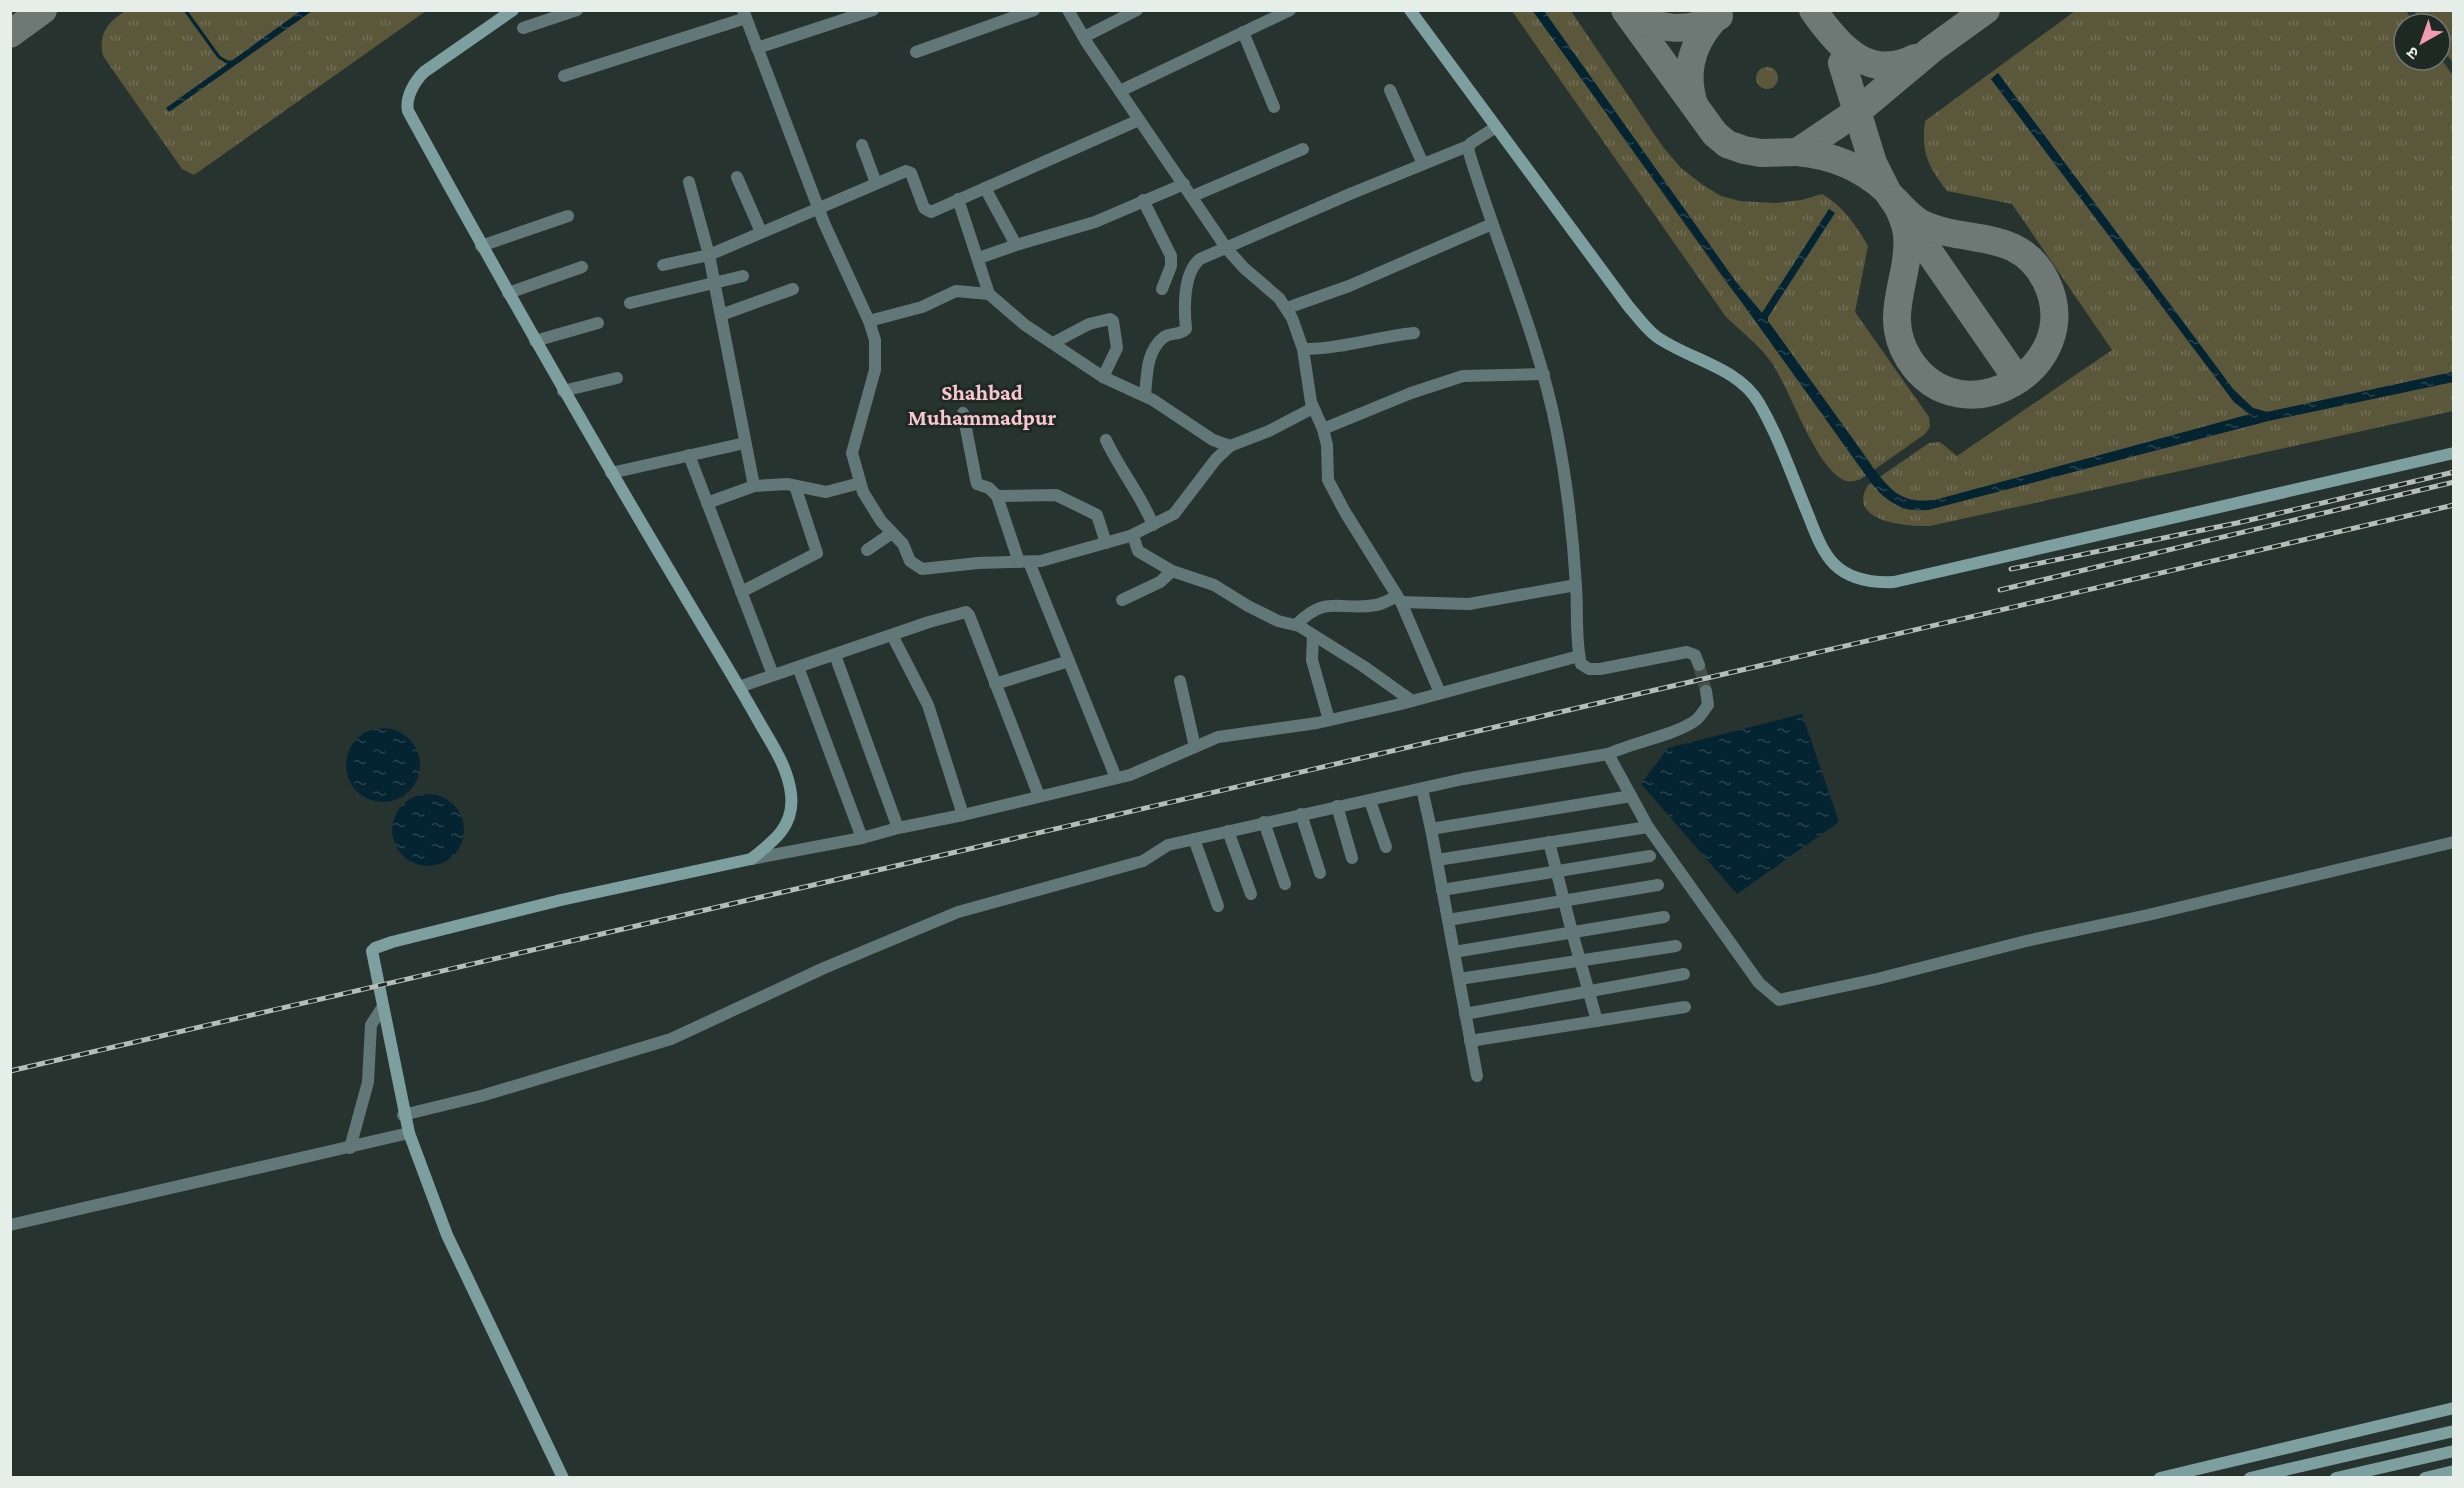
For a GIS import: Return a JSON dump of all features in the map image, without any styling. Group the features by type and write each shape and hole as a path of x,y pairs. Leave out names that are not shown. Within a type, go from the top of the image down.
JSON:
{"street":[{"path":"513,10 424,72 416,81 406,106 481,246 563,391 782,763 791,794 786,826 773,842 751,859"},
{"path":"523,28 577,10"},
{"path":"757,48 873,10"},
{"path":"916,52 1034,10"},
{"path":"1068,10 1120,92 1227,249 1287,308 1303,349 1313,408 1323,429 1327,445 1328,480 1344,512 1399,599 1440,693"},
{"path":"1084,37 1137,10"},
{"path":"1120,92 1290,10"},
{"path":"1410,10 1629,307 1655,336 1684,354 1738,378 1751,391 1776,436 1817,537 1833,564 1857,579 1875,583 1894,582 2454,453"},
{"path":"564,76 745,14 818,207 869,321 875,340 875,370 852,453 860,483 869,504 903,544 910,561 922,569 1041,561 1133,535 1174,514 1209,468 1230,446 1269,431 1313,408"},
{"path":"1243,32 1274,107"},
{"path":"1390,90 1423,164"},
{"path":"663,266 709,255 818,207 909,171 924,208 929,212 1139,120"},
{"path":"1144,396 1152,351 1165,337 1186,329 1186,289 1196,262 1350,194 1468,146 1496,127"},
{"path":"862,145 876,183"},
{"path":"1468,146 1492,224 1530,326 1544,374 1561,452 1571,522 1581,664 1589,669 1600,669 1687,652 1695,655 1699,665"},
{"path":"1193,196 1303,149"},
{"path":"737,177 761,232"},
{"path":"689,182 715,283 754,486"},
{"path":"979,258 1016,244 1095,222 1184,184"},
{"path":"985,188 1016,244"},
{"path":"958,199 989,294 1017,319 1103,377 1144,396 1213,440 1230,446"},
{"path":"1143,200 1171,256 1171,266 1162,289"},
{"path":"481,246 568,216"},
{"path":"1287,308 1349,286 1492,224"},
{"path":"508,293 582,267"},
{"path":"630,303 743,276"},
{"path":"721,315 793,289"},
{"path":"869,321 922,307 956,291 989,294"},
{"path":"1053,343 1089,324 1110,319 1113,321 1117,348 1103,377"},
{"path":"535,341 598,323"},
{"path":"1303,349 1329,349 1382,337 1414,333"},
{"path":"1323,429 1411,393 1463,376 1544,374"},
{"path":"563,391 617,378"},
{"path":"963,413 977,484 989,488 997,496 1069,661 1116,778"},
{"path":"1106,440 1116,462 1144,503 1154,525"},
{"path":"611,473 745,443"},
{"path":"689,455 773,675"},
{"path":"707,503 754,486 795,486 826,492 860,483"},
{"path":"741,592 817,553 795,486"},
{"path":"997,496 1060,496 1097,515 1106,543"},
{"path":"867,550 892,533"},
{"path":"1133,535 1140,552 1172,570 1214,585 1278,621 1296,625 1363,666 1412,701"},
{"path":"1122,600 1160,582 1172,570"},
{"path":"1296,625 1314,609 1337,605 1375,606 1399,599 1469,604 1576,585"},
{"path":"739,687 892,634 967,613 1039,796"},
{"path":"892,634 928,705 963,815"},
{"path":"1313,635 1312,660 1329,720"},
{"path":"835,655 898,828"},
{"path":"563,1478 447,1235 409,1133 403,1115 378,977 371,956 375,948 561,900 751,859 862,838 1130,775 1226,735 1329,720 1412,701 1579,656"},
{"path":"994,684 1069,661"},
{"path":"798,667 862,838"},
{"path":"1180,681 1195,747"},
{"path":"403,1115 481,1096 671,1039 824,968 958,912 1143,861 1168,845 1463,779 1608,754 1686,726 1698,719 1708,705 1706,691"},
{"path":"1608,754 1648,828 1759,983 1779,1000 1877,979 2026,941 2148,915 2454,842"},
{"path":"1414,791 1431,829 1477,1076"},
{"path":"1431,829 1631,796"},
{"path":"1370,801 1386,848"},
{"path":"1337,806 1352,858"},
{"path":"1302,814 1320,873"},
{"path":"1264,822 1285,884"},
{"path":"1437,860 1648,828"},
{"path":"1228,831 1251,894"},
{"path":"1194,839 1218,906"},
{"path":"1549,842 1597,1021"},
{"path":"1442,890 1650,856"},
{"path":"1448,920 1658,885"},
{"path":"1454,952 1664,917"},
{"path":"1459,979 1676,946"},
{"path":"1465,1014 1684,974"},
{"path":"1470,1041 1685,1007"},
{"path":"350,1148 368,1082 371,1025 382,1008"},
{"path":"10,1225 409,1133"},
{"path":"2160,1478 2454,1408"},
{"path":"2250,1478 2454,1431"},
{"path":"2336,1478 2454,1451"},
{"path":"2425,1478 2454,1471"}],"green space":[{"path":"125,11 426,11 194,175 182,169 103,56 102,41 105,30"},
{"path":"1512,11 1533,11 1729,286 1874,468 1768,321 1768,317 1829,210 1762,313 1736,282 1544,11 1571,11 1663,147 1681,168 1703,185 1721,196 1740,201 1776,203 1801,200 1822,194 1843,210 1868,246 1855,312 1929,417 1930,427 1925,434 1861,479 1845,481 1830,469 1812,441 1772,363 1756,344 1726,317"},
{"path":"2075,11 2406,11 2392,12 2392,72 2450,72 2453,76 2453,372 2267,412 2253,408 2233,389 1998,73 1991,79 2234,402 2250,415 1935,500 1905,497 1892,490 1881,478 1901,508 1928,510 2268,421 2453,382 2453,411 1930,526 1895,523 1872,514 1865,507 1863,497 1868,485 1929,443 1940,442 1957,456 2112,350 2012,204 1947,191 1927,159 1924,142 1925,121"},
{"path":"2453,11 2453,63 2452,12 2415,12"},
{"path":"1767,67 1775,70 1778,78 1775,86 1767,89 1759,86 1756,78 1759,70"}],"water":[{"path":"302,10 312,11 169,112 166,108"},
{"path":"1533,11 1544,11 1736,282 1762,313 1829,209 1835,213 1768,317 1768,321 1874,469 1887,485 1906,498 1935,500 2250,414 2234,402 1991,79 1998,73 2233,389 2253,408 2267,412 2453,372 2453,382 2268,421 1928,510 1904,508 1890,501 1872,484"},
{"path":"1802,714 1839,822 1737,894 1641,784 1668,748"},
{"path":"383,728 397,731 409,739 417,751 420,765 417,779 409,791 397,799 383,802 369,799 357,791 349,779 346,765 349,751 357,739 369,731"},
{"path":"428,794 448,800 458,810 464,830 458,850 448,860 428,866 408,860 398,850 392,830 398,810 408,800"}],"waterway":[{"path":"185,10 219,57 227,62 233,62"}],"taxiway":[{"path":"10,34 43,10"},
{"path":"1625,10 1715,134 1727,144 1761,153 1797,152 1858,111 1932,49 1986,10"},
{"path":"1629,10 1650,22 1673,28 1697,26 1719,16"},
{"path":"1813,10 1833,36 1856,57 1883,66 1915,58"},
{"path":"1694,104 1690,80 1692,58 1701,37 1715,18"},
{"path":"1842,63 1873,163 1887,191 2015,376"},
{"path":"1797,152 1844,163 1866,174 1885,189"},
{"path":"1895,200 1922,224 1939,230 1990,240 2021,252 2035,264 2046,281 2054,312 2050,341 2035,365 2013,383 1986,393 1958,394 1932,383 1909,359 1901,343 1897,327 1907,235 1895,200"}],"tunnel":[{"path":"1699,665 1706,691"}],"railway":[{"path":"2011,569 2237,523 2454,472"},
{"path":"2000,590 2454,482"},
{"path":"10,1071 2454,505"}],"district":[{"name":"Shahbad Muhammadpur","path":"982,404"}]}
